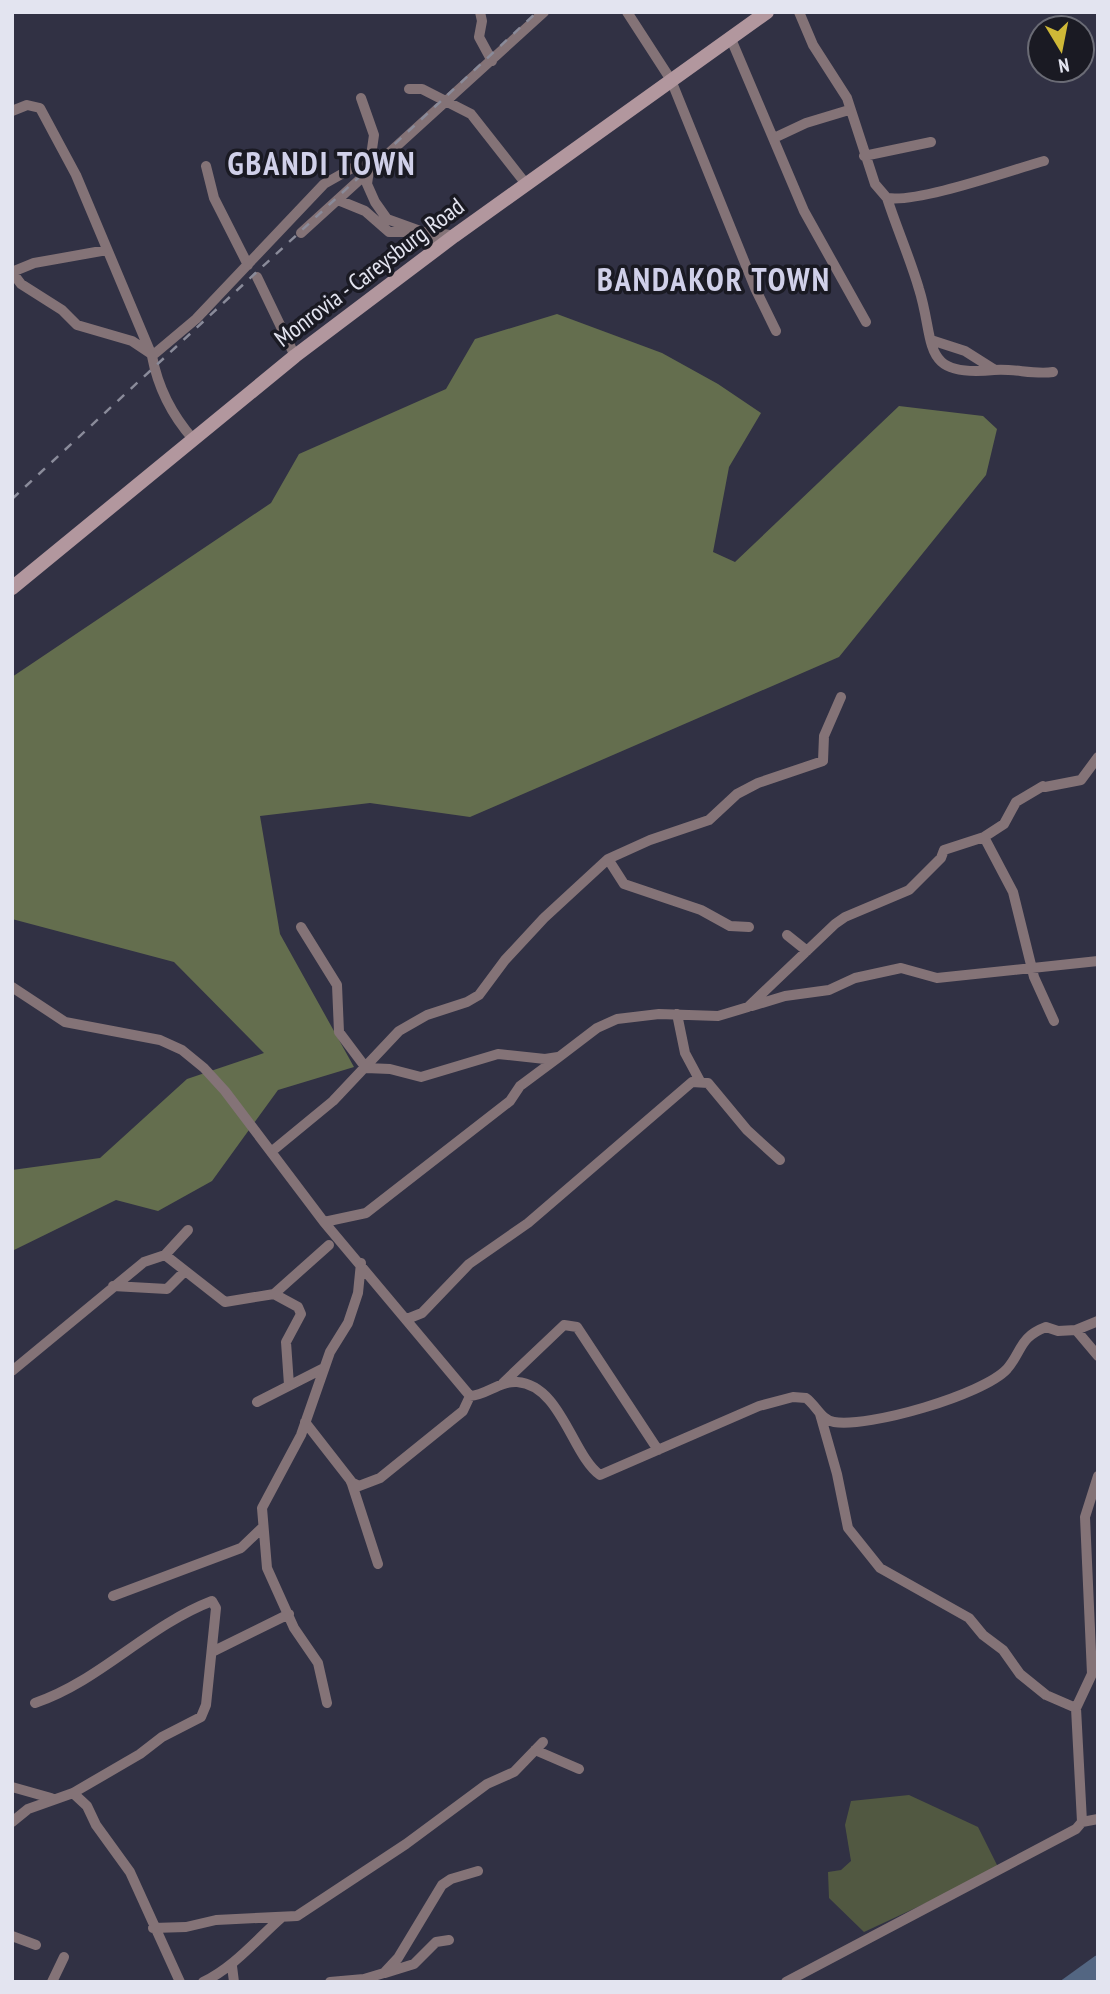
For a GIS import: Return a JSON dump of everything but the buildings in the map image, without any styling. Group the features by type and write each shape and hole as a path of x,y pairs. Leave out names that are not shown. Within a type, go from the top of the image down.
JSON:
{"main road":[{"name":"Monrovia - Careysburg Road","path":"12,588 295,356 454,236 767,12"}],"street":[{"path":"480,12 482,21 479,37 492,61"},
{"path":"301,233 544,12"},
{"path":"627,12 671,80 755,288 776,331"},
{"path":"799,12 813,45 847,98 864,156 875,184 887,198 919,287 938,359 946,367 976,373 995,370 1032,375 1053,372"},
{"path":"732,38 804,211 866,322"},
{"path":"409,89 422,89 471,114 526,184"},
{"path":"361,98 374,135 368,188 387,219 423,232 442,246"},
{"path":"12,111 27,105 40,108 76,175 152,356 156,376 170,410 193,439"},
{"path":"774,138 806,123 849,110"},
{"path":"864,156 931,142"},
{"path":"152,356 196,319 324,184 370,158"},
{"path":"887,198 921,196 1044,161"},
{"path":"206,166 214,198 248,265"},
{"path":"338,200 365,211 389,232 454,236"},
{"path":"107,250 34,263 12,272 21,284 62,310 83,328 140,344 152,356"},
{"path":"257,277 295,356"},
{"path":"931,340 954,346 995,370"},
{"path":"271,1152 333,1101 399,1031 427,1015 467,1002 479,995 505,960 544,918 608,859 650,840 709,820 737,794 750,786 820,763 826,757 824,736 841,697"},
{"path":"748,1007 845,917 909,890 942,858 944,850 984,837 1004,824 1016,802 1044,786 1081,780 1098,757"},
{"path":"984,837 1013,892 1034,977 1054,1021"},
{"path":"608,859 624,884 701,910 730,926 749,927"},
{"path":"301,927 337,985 339,1032 366,1068"},
{"path":"787,935 807,951"},
{"path":"324,1222 366,1213 510,1101 520,1086 547,1062 559,1057 597,1028 617,1019 677,1014 719,1016 785,996 829,990 855,978 889,969 901,968 937,978 1034,969 1076,961 1098,961"},
{"path":"12,987 65,1021 160,1040 182,1050 225,1091 324,1222 470,1396"},
{"path":"677,1014 685,1053 700,1081"},
{"path":"366,1068 390,1069 421,1077 498,1054 547,1062"},
{"path":"407,1318 422,1312 469,1264 528,1223 657,1109 692,1082 708,1083 747,1130 780,1160"},
{"path":"12,1371 150,1257 164,1255 188,1230"},
{"path":"164,1255 225,1302 274,1294 329,1245"},
{"path":"327,1703 318,1663 301,1641 267,1568 262,1508 305,1422 324,1368 351,1316 358,1293 361,1263"},
{"path":"113,1286 167,1289 184,1272"},
{"path":"274,1294 298,1307 300,1314 286,1342 289,1385"},
{"path":"351,1482 359,1486 380,1478 463,1411 470,1396 503,1383 523,1383 539,1392 562,1417 600,1475 752,1409 785,1399 806,1398 820,1413 834,1422 868,1420 963,1395 1006,1369 1016,1350 1036,1331 1045,1327 1058,1331 1076,1330 1098,1321"},
{"path":"503,1383 564,1325 577,1327 659,1450"},
{"path":"1076,1330 1098,1356"},
{"path":"257,1402 324,1368"},
{"path":"820,1413 848,1528 880,1568 969,1618 983,1635 1003,1650 1020,1674 1045,1695 1076,1708"},
{"path":"305,1422 351,1482 378,1564"},
{"path":"1082,1822 1076,1708 1092,1674 1085,1517 1098,1476"},
{"path":"114,1596 241,1548 263,1527"},
{"path":"12,1822 28,1809 51,1798 74,1793 140,1754 162,1737 201,1717 206,1705 216,1617 212,1601 145,1638 79,1685 35,1703"},
{"path":"212,1652 289,1614"},
{"path":"153,1928 186,1927 216,1920 282,1918 302,1914 406,1844 487,1784 514,1772 543,1742"},
{"path":"535,1751 579,1769"},
{"path":"12,1787 51,1798"},
{"path":"74,1793 87,1806 96,1825 128,1870 180,1982"},
{"path":"786,1982 1076,1829 1082,1822 1098,1819"},
{"path":"384,1973 398,1958 442,1885 451,1879 478,1871"},
{"path":"203,1982 232,1966 250,1945 282,1918"},
{"path":"12,1936 37,1945"},
{"path":"330,1982 364,1979 414,1964 436,1942 449,1940"},
{"path":"52,1982 64,1957"},
{"path":"232,1966 234,1982"}],"green space":[{"path":"557,314 662,353 718,384 761,413 729,467 713,552 735,562 899,406 983,416 997,429 986,475 839,657 470,817 370,803 260,816 280,934 354,1067 278,1090 212,1181 158,1211 116,1200 12,1251 12,1170 100,1158 187,1079 264,1053 174,962 12,919 12,677 271,503 299,454 446,389 475,339"},
{"path":"909,1795 978,1827 999,1869 864,1932 829,1898 828,1872 841,1870 851,1861 845,1825 851,1801"}],"water":[{"path":"1098,1955 1098,1982 1059,1982 1095,1956"}],"railway":[{"path":"12,499 537,12"}],"district":[{"name":"GBANDI TOWN","path":"322,163"},
{"name":"BANDAKOR TOWN","path":"714,279"}]}
